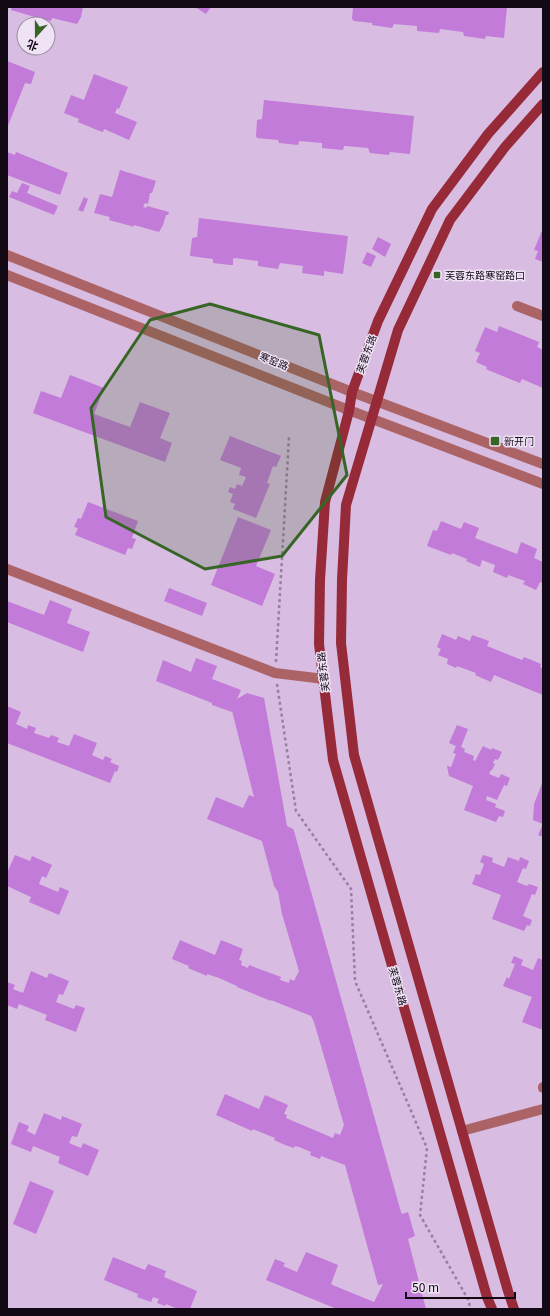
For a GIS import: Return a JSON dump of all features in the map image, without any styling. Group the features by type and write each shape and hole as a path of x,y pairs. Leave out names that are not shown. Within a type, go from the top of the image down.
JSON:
{"main road":[{"name":"芙蓉东路","path":"492,1309 487,1297 333,760 320,644 320,580 325,502 349,410 352,392 378,322 432,209 488,134 543,72"},
{"name":"芙蓉东路","path":"514,1309 354,756 341,643 342,580 346,506 367,429 372,419 398,330 450,220 505,147 543,104"}],"street":[{"name":"寒窑路","path":"7,255 352,392 543,464"},
{"name":"寒窑路","path":"7,275 372,419 543,484"},
{"path":"517,306 543,316"},
{"path":"7,568 275,673 324,679"},
{"path":"462,1131 543,1109"}],"path":[{"path":"289,438 275,673 296,811 351,889 355,981 426,1148 420,1215 469,1301 470,1309"}],"highlighted area":[{"path":"210,304 319,335 347,475 282,556 205,569 106,517 91,408 150,320"}],"building":[{"path":"12,7 83,7 81,17 77,24 56,19 56,16 31,16 11,10"},
{"path":"195,7 211,7 206,14"},
{"path":"353,7 507,7 504,38 486,36 485,39 464,36 463,32 440,29 439,33 417,31 417,26 394,24 392,28 372,25 372,23 354,21 352,19"},
{"path":"7,61 35,72 31,84 25,83 7,128"},
{"path":"94,74 128,87 119,109 117,108 115,113 137,122 129,140 104,129 103,132 97,130 78,122 79,119 64,113 71,95 84,100"},
{"path":"264,100 414,116 410,154 390,152 389,155 370,153 368,148 346,146 344,146 343,150 322,148 322,143 299,141 298,145 279,143 278,140 257,138 257,120 262,119"},
{"path":"7,152 15,155 16,152 68,173 60,195 7,175"},
{"path":"120,170 156,181 152,193 150,193 148,204 145,203 143,207 146,208 147,206 169,212 168,215 166,215 159,232 134,225 133,227 109,220 110,217 94,213 100,194 112,197"},
{"path":"22,183 30,186 27,193 58,206 54,215 9,197 12,191 17,193"},
{"path":"84,197 88,199 83,212 78,210"},
{"path":"199,218 348,236 343,274 324,271 324,276 302,273 303,266 280,263 278,269 258,266 258,261 235,258 233,259 233,265 213,263 213,259 190,256 192,238 197,237"},
{"path":"543,228 543,262 535,259 538,251 534,250"},
{"path":"378,237 391,244 385,257 372,249"},
{"path":"367,252 376,256 371,267 362,263"},
{"path":"499,326 539,342 537,347 543,350 543,388 522,379 520,383 488,370 486,369 487,367 476,362 480,353 475,351 485,327 497,332"},
{"path":"70,375 104,388 94,414 130,427 140,402 170,413 160,438 172,443 165,462 33,413 41,391 61,398"},
{"path":"230,436 281,456 276,467 273,466 267,483 270,484 256,518 233,509 235,504 230,502 233,494 228,492 230,487 235,489 237,484 242,486 246,477 239,475 241,468 220,460"},
{"path":"88,502 138,521 132,538 136,539 132,549 128,548 125,555 75,535 78,528 74,527 78,518 81,519"},
{"path":"238,517 271,530 256,566 275,574 262,606 211,585"},
{"path":"441,521 461,529 464,522 479,528 475,538 517,554 521,542 537,549 534,558 543,562 543,583 540,582 536,590 523,584 525,581 508,575 507,578 493,572 495,565 482,560 480,567 466,561 467,559 452,553 451,555 427,546 433,530 437,531"},
{"path":"169,588 207,603 202,616 164,601"},
{"path":"50,600 72,609 67,623 90,632 83,652 7,622 7,601 44,615"},
{"path":"442,634 456,640 458,636 470,641 472,635 489,641 487,646 522,660 524,657 541,664 540,667 543,668 543,695 494,675 491,682 475,675 476,673 447,664 448,659 438,655 441,649 437,647"},
{"path":"196,658 217,666 212,679 241,690 237,699 247,693 264,698 287,826 294,831 401,1212 402,1214 408,1212 415,1236 408,1239 426,1309 337,1309 266,1280 275,1259 285,1263 283,1266 297,1272 306,1252 338,1265 331,1284 335,1286 374,1302 383,1284 378,1285 345,1165 321,1156 320,1159 310,1155 311,1152 299,1147 295,1146 294,1148 285,1145 274,1140 275,1138 253,1129 252,1131 216,1115 225,1094 259,1109 265,1095 288,1105 284,1114 287,1115 286,1118 333,1138 335,1133 340,1135 344,1125 311,1016 237,987 219,978 207,974 207,976 172,959 180,940 215,955 221,940 243,949 239,960 242,961 241,965 248,968 249,965 281,977 280,980 289,983 290,979 294,981 299,971 282,914 278,892 274,886 262,841 207,819 216,797 243,808 249,795 254,797 232,711 212,705 212,703 156,681 163,660 191,672"},
{"path":"7,706 21,712 16,724 27,729 28,725 36,728 34,733 49,738 51,735 59,738 57,742 69,746 74,734 97,743 92,755 103,760 105,756 112,759 110,762 119,766 110,783 7,743"},
{"path":"457,725 468,729 461,747 465,749 464,752 474,756 473,760 475,761 483,746 491,750 492,748 502,752 498,760 495,759 493,763 495,764 489,774 499,778 501,774 510,778 507,786 504,785 497,800 487,796 486,800 496,804 495,807 505,811 503,817 499,816 496,822 464,810 473,786 449,776 447,766 451,767 456,754 453,753 456,746 449,743"},
{"path":"543,781 543,824 533,820 534,804"},
{"path":"543,824 543,837 538,835"},
{"path":"15,855 30,861 32,856 52,865 46,878 42,876 39,884 58,892 60,887 69,891 59,915 29,902 31,897 7,886 7,873"},
{"path":"483,855 493,858 492,862 504,867 508,857 519,861 520,857 529,861 526,869 523,868 517,882 527,886 529,884 538,887 535,895 532,894 523,916 532,920 530,926 527,925 524,931 492,919 501,895 472,884 476,874 480,875 484,864 480,862"},
{"path":"514,956 523,960 521,965 533,970 538,958 543,960 543,1030 522,1022 532,997 503,986 507,977 509,979 515,964 511,963"},
{"path":"31,971 47,978 49,973 69,981 63,995 59,994 56,1002 74,1009 76,1005 85,1008 76,1032 45,1020 47,1015 19,1004 17,1009 7,1005 7,982 15,985 13,989 23,993"},
{"path":"44,1113 61,1120 62,1116 82,1124 77,1137 72,1136 69,1143 81,1148 83,1143 99,1150 88,1176 58,1163 60,1157 33,1146 31,1152 11,1144 19,1122 29,1126 27,1131 35,1135"},
{"path":"30,1181 54,1191 36,1234 13,1224"},
{"path":"113,1257 145,1270 148,1264 166,1271 164,1277 197,1291 190,1309 178,1309 166,1304 165,1306 157,1303 159,1299 153,1297 151,1302 137,1297 138,1294 104,1280"}],"place":[{"name":"芙蓉东路寒窑路口","path":"437,275"},
{"name":"新开门","path":"495,441"}]}
